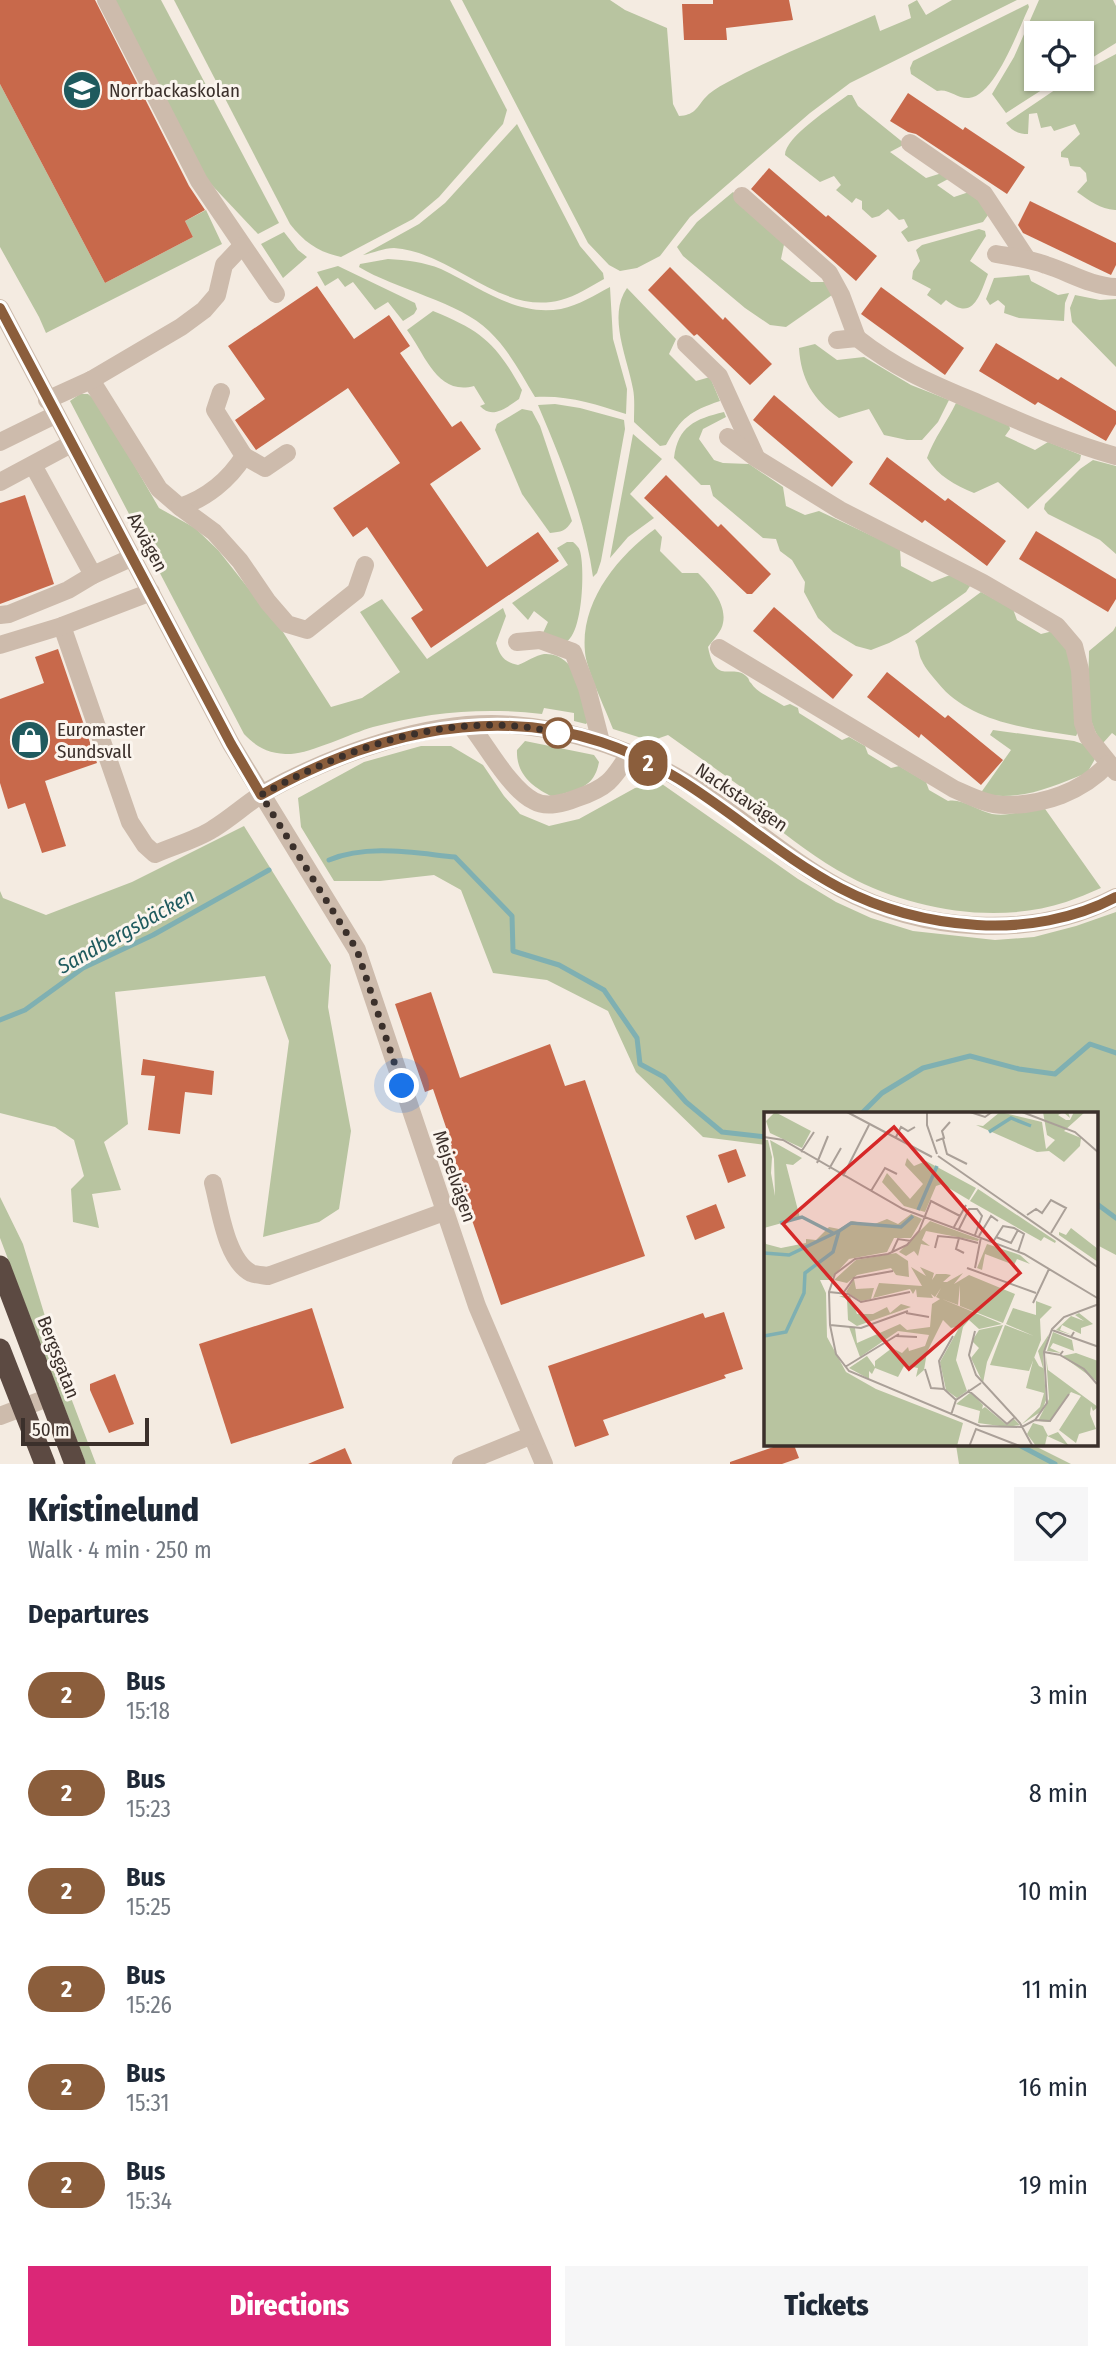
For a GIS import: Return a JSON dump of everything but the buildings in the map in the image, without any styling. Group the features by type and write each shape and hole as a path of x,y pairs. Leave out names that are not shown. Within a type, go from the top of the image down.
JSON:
{"highway":[{"name":"Bergsgatan","path":"0,1265 75,1464"},
{"path":"0,1349 45,1464"}],"street":[{"path":"106,0 199,181 276,294"},
{"path":"910,144 984,194 1027,259"},
{"path":"742,196 830,273 858,338 883,358 916,377 1030,426 1116,456"},
{"path":"0,442 91,380 181,327 204,310 216,295 224,265 242,246"},
{"path":"996,254 1027,259 1079,279 1116,287"},
{"name":"Axvägen","path":"1,311 231,744 261,795"},
{"path":"836,340 858,338"},
{"path":"686,344 719,376 756,458"},
{"path":"91,380 159,489 214,532 240,561 287,624 307,630 356,591 365,565"},
{"path":"221,392 215,410 244,456 265,468 287,453"},
{"path":"719,648 954,789 980,800 1004,805 1039,801 1070,793 1112,768 1088,737 1083,723 1080,670 1074,646 1057,626 983,583 840,510 756,458 728,437"},
{"path":"0,482 71,444"},
{"path":"180,507 197,501 233,474 244,456"},
{"path":"33,465 93,575"},
{"path":"0,615 9,614 68,590 133,557"},
{"path":"0,645 62,626 151,592"},
{"name":"Nackstavägen","path":"62,626 130,822 145,845 155,854 211,831 261,795 301,773 376,743 471,726 512,725 601,742 664,770 841,888 876,904 911,915 954,923 995,926 1030,923 1069,915 1116,897"},
{"path":"517,642 540,640 573,652 587,688 601,742"},
{"path":"471,726 513,784 536,803 562,804 590,794 613,780 629,754"},
{"name":"Mejselvägen","path":"261,795 357,950 477,1307 544,1464"},
{"path":"213,1183 230,1248 239,1264 253,1274 268,1276 444,1212"},
{"path":"0,1416 50,1397"},
{"path":"461,1464 530,1436"}],"green space":[{"path":"114,0 161,0 279,223 258,234 208,181"},
{"path":"174,0 450,0 507,110 503,124 439,197 413,219 341,257 325,252 306,241 290,224"},
{"path":"462,0 610,0 625,10 667,28 673,104 679,116 697,109 711,92 720,86 875,15 880,31 911,18 908,5 917,0 926,15 952,0 1017,0 850,83 810,113 690,217 660,256 637,268 620,271 609,265 588,243"},
{"path":"1039,0 1113,0 1116,6 1116,43 1094,57 1094,21 1030,21"},
{"path":"1028,4 1005,60 988,86 979,94 965,98 937,91 911,74 913,61"},
{"path":"1024,34 1024,91 1040,91 1006,113 992,94"},
{"path":"1116,54 1116,210 1100,206 1077,192 1087,181 1086,173 1080,167 1070,166 1068,158 1061,157 1061,152 1080,134 1075,124 1054,131 1051,126 1041,128 1037,113 1029,114 1028,134 1016,132 1006,123 1053,91 1094,91 1094,66"},
{"path":"0,84 105,283 193,237 185,221 206,210 222,244 46,333 0,247"},
{"path":"848,95 852,95 858,106 905,144 890,152 926,178 942,173 950,178 937,185 954,197 969,192 982,201 988,215 983,222 908,242 901,232 908,227 904,219 899,220 888,209 872,218 862,209 862,201 856,198 852,203 836,190 841,185 834,176 820,182 785,155 787,148 801,131"},
{"path":"517,124 580,246 603,273 604,279 567,298 539,303 497,292 416,252 394,248 363,255 419,224 445,203"},
{"path":"733,192 785,240 781,259 811,282 827,282 832,295 786,327 770,325 745,308 683,256 677,247 697,222"},
{"path":"979,229 985,231 986,236 970,261 988,274 978,298 969,308 955,306 946,300 941,305 927,295 931,289 912,279 913,271 920,261 916,250 922,245"},
{"path":"284,232 307,257 283,278 261,244"},
{"path":"388,259 435,267 499,299 529,309 561,309 587,300 610,287 613,339 627,389 626,414 570,399 535,397 503,346 477,321 445,304 359,267 360,264"},
{"path":"338,266 415,303 417,309 403,321 388,302 375,310 353,282 345,287 338,278 325,286 317,272"},
{"path":"1029,275 1031,281 1058,295 1069,293 1065,303 1064,321 1019,318 1004,313 1005,306 998,300 990,305 986,299 994,278"},
{"path":"627,288 676,339 669,354 696,381 710,377 720,401 687,417 666,445 660,446 634,422 634,393 619,324 621,299"},
{"path":"1075,295 1100,300 1116,299 1116,367 1072,322 1070,308"},
{"path":"433,311 464,325 486,340 504,361 522,390 519,399 500,411 489,412 480,406 485,404 474,386 450,385 433,371 407,330"},
{"path":"815,344 837,360 864,357 911,385 949,400 938,422 922,440 907,440 884,435 869,409 839,418 815,396 802,369 799,348"},
{"path":"80,394 88,394 98,402 159,508 195,528 218,550 283,632 331,707 362,698 400,672 360,612 382,599 427,659 503,608 506,616 496,643 503,658 518,665 544,654 555,655 564,660 577,676 592,717 586,724 574,721 574,713 544,708 542,714 457,712 373,727 299,753 277,753 260,747 244,734 70,401"},
{"path":"956,403 1009,425 1010,429 1005,436 1035,450 1048,442 1081,455 1080,460 1028,509 998,482 974,493 967,490 942,475 927,458"},
{"path":"555,404 624,420 625,429 601,561 593,577 578,511 538,405"},
{"path":"522,409 532,411 540,426 572,521 560,531 550,533 522,494 495,430 497,424"},
{"path":"724,412 726,417 703,429 699,439 714,460 749,464 783,487 786,506 805,515 819,511 900,549 901,566 932,582 950,575 970,586 966,592 908,633 871,650 856,646 833,632 818,618 804,592 805,582 792,560 780,551 776,539 763,538 713,496 710,485 701,485 674,458 679,438 684,431 696,421"},
{"path":"633,434 662,459 630,494 654,518 628,537 610,558"},
{"path":"1093,460 1116,466 1116,554 1100,540 1048,514 1044,509 1045,504 1080,469"},
{"path":"655,529 662,537 660,551 682,573 698,573 720,602 724,616 722,626 708,647 716,667 725,672 742,673 761,693 784,706 790,704 798,708 799,713 842,740 849,737 865,746 868,754 891,768 899,766 926,782 929,790 948,801 959,801 998,815 1043,806 1101,888 1066,902 1011,912 955,910 899,898 848,876 806,849 738,798 744,789 668,735 651,741 613,729 586,659 585,634 588,616 595,598 615,567"},
{"path":"567,542 573,542 580,550 582,585 576,626 566,642 543,633 548,622 534,611 528,620 512,603 568,565 557,548"},
{"path":"981,592 1013,609 1017,620 1041,634 1053,631 1073,659 1078,732 1076,736 1001,722 983,715 951,696 925,666 915,641"},
{"path":"1116,626 1116,736 1112,733 1103,743 1096,733 1089,711 1089,651"},
{"path":"993,730 1074,741 1089,746 1095,759 1087,773 1047,788 1009,796 980,794 1011,750 990,735"},
{"path":"525,741 594,755 599,762 597,771 583,787 553,797 538,789 522,773 517,750"},
{"path":"421,746 451,746 483,765 520,814 549,826 579,819 635,788 662,784 798,879 836,902 871,918 913,931 995,940 1034,937 1116,912 1116,1255 1098,1246 1098,1112 764,1112 764,1145 703,1137 636,1072 608,1011 547,980 493,973 461,890 434,875 380,881 334,881 301,827 298,798 364,762"},
{"path":"244,826 331,965 328,1007 351,1131 339,1209 319,1222 263,1237 289,1041 265,976 115,992 128,1124 104,1142 121,1190 92,1194 99,1228 73,1222 71,1189 84,1176 74,1140 55,1127 0,1113 0,891 3,898 46,915 132,882"},
{"path":"0,1197 23,1244 65,1382 96,1464 86,1464 0,1238"},
{"path":"956,1447 1037,1447 1071,1464 959,1464"}],"waterway":[{"name":"Sandbergsbäcken","path":"329,860 375,851 455,857 512,916 513,951 559,965 604,990 637,1038 640,1064 664,1077 686,1102 722,1132 764,1137"},
{"name":"Sandbergsbäcken","path":"0,1020 25,1010 83,968 153,935 269,870"},
{"name":"Sandbergsbäcken","path":"863,1112 882,1093 923,1068 970,1056 1019,1069 1055,1074 1090,1044 1116,1053"},
{"path":"1098,1205 1116,1218"},
{"path":"1023,1447 1055,1464"}],"bus line":[{"name":"2","path":"0,308 231,744 261,795 301,773 376,743 446,729 512,725 601,742 664,770 841,888 876,904 911,915 954,923 995,926 1030,923 1069,915 1116,897"}],"place":[{"name":"Norrbackaskolan","path":"82,90"},
{"name":"Euromaster Sundsvall","path":"30,740"}],"route":[{"path":"402,1086 357,950 261,795 301,773 376,743 420,733 471,726 512,725 558,733"}]}
